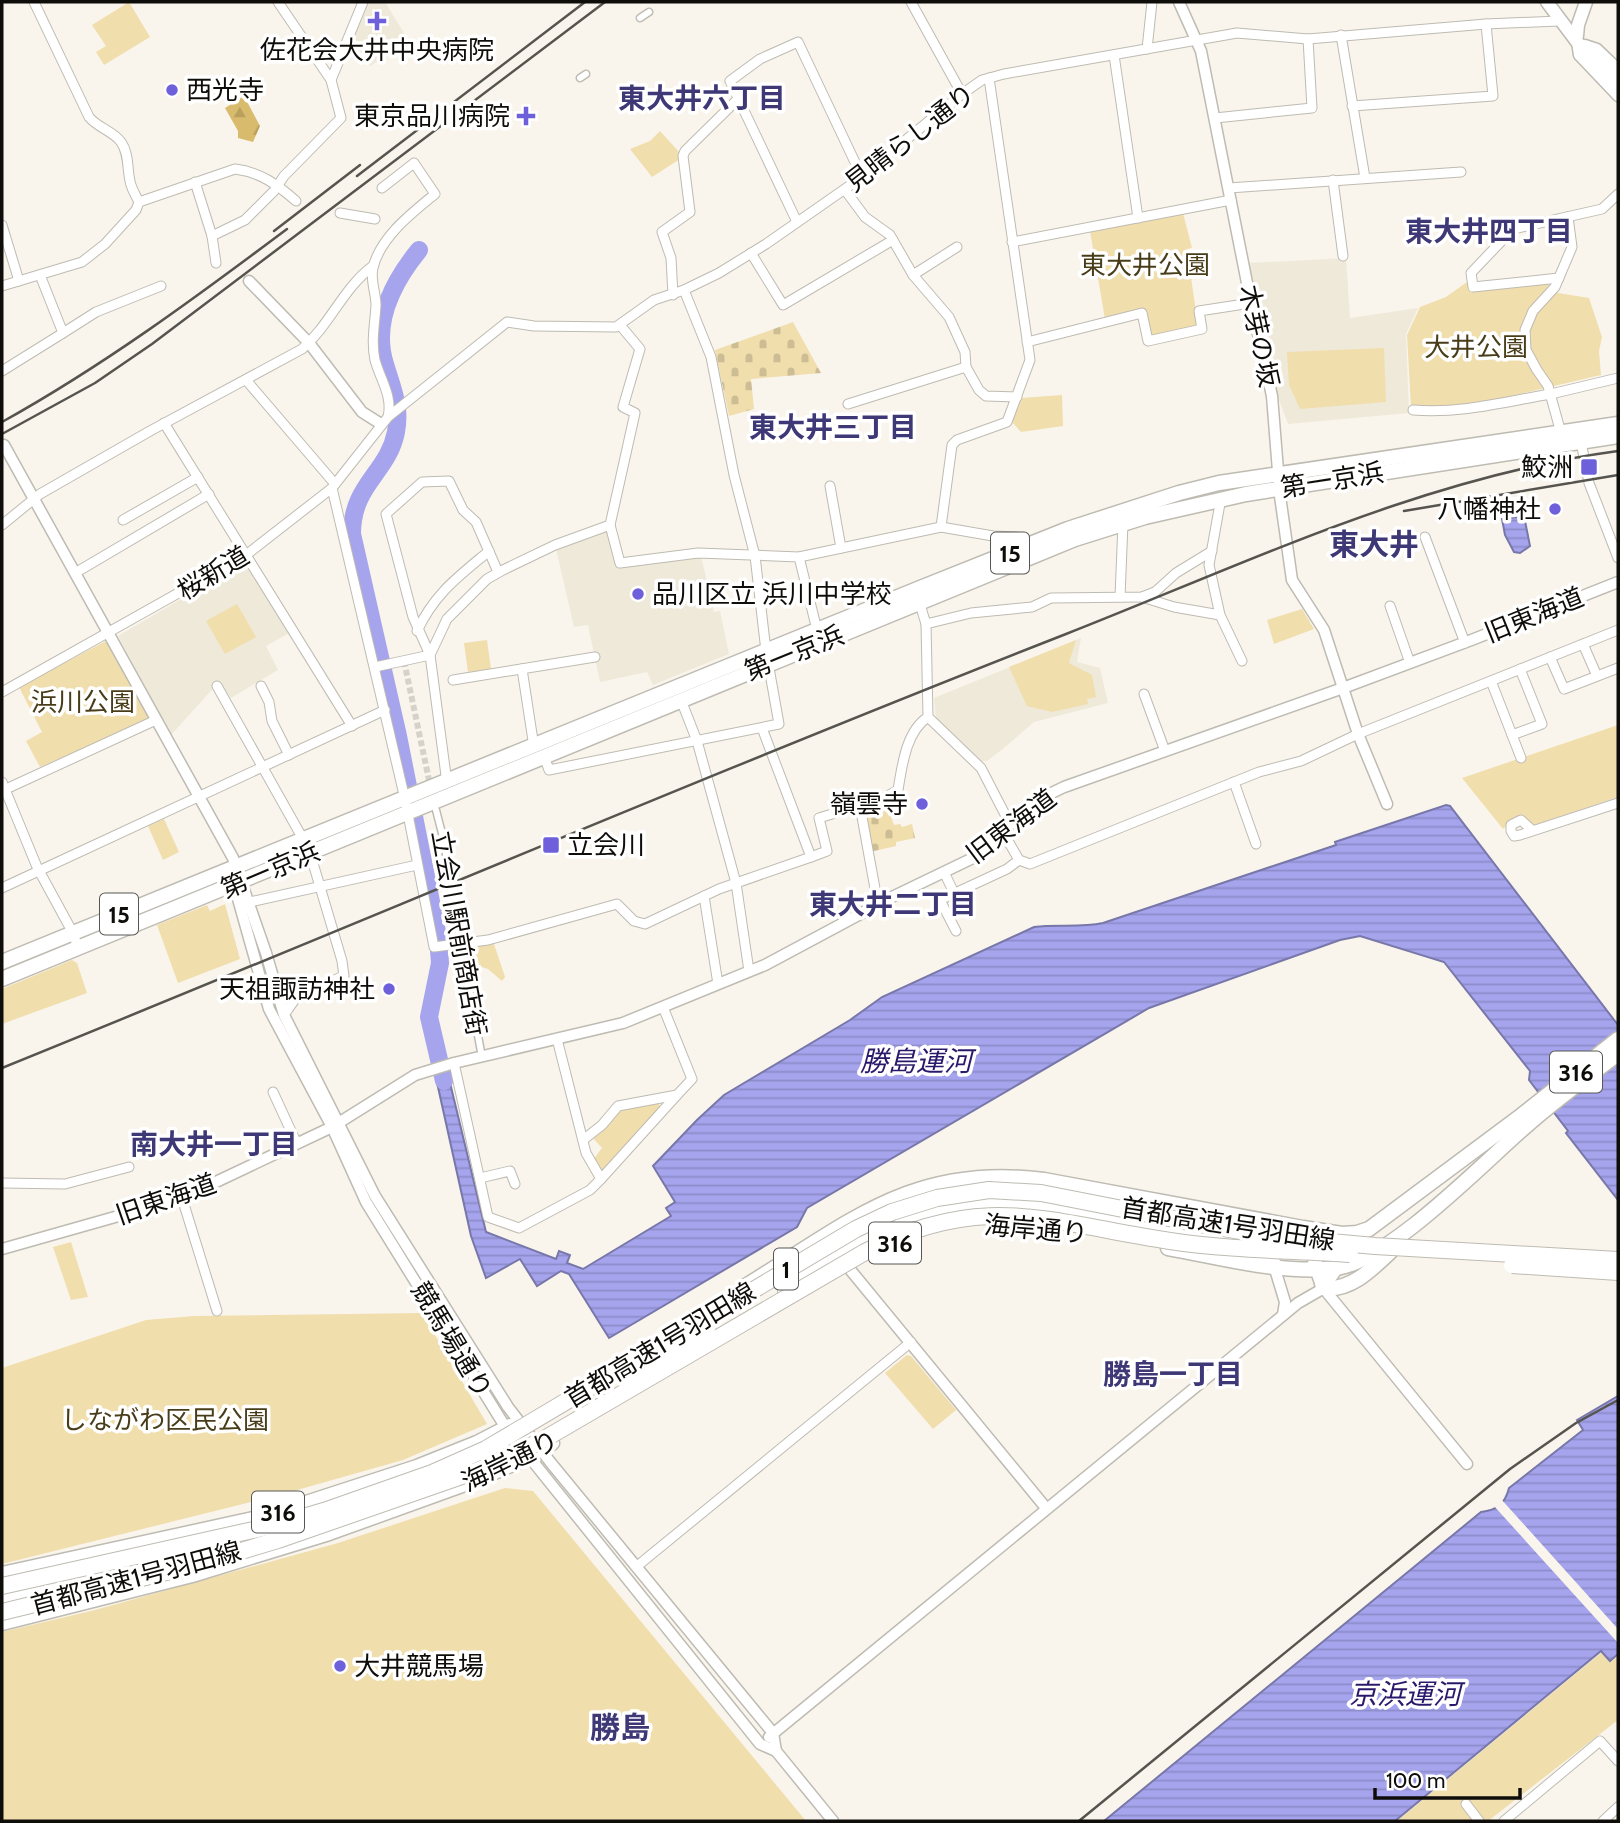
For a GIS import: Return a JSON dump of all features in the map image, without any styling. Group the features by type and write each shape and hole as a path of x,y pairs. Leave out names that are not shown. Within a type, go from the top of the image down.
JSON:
{"highway":[{"name":"首都高速1号羽田線","path":"2,1586 291,1521 348,1503 460,1461 514,1433 856,1228 915,1204 963,1193 1002,1190 1041,1193 1275,1237 1388,1247 1618,1259"},
{"path":"764,1310 816,1269 879,1231 934,1211 990,1202 1040,1204 1244,1245 1269,1259 1274,1266"},
{"name":"首都高速1号羽田線","path":"2,1612 191,1566 278,1540 469,1474 514,1455 865,1252 903,1234 954,1219 991,1215 1038,1217 1143,1237 1204,1245 1618,1272"},
{"path":"460,1461 497,1449 556,1419 788,1280 835,1244 840,1226"},
{"path":"2,1600 190,1557 328,1521"}],"main road":[{"path":"1549,2 1559,20 1618,83"},
{"path":"1549,2 1580,41"},
{"path":"1580,41 1578,25 1586,2"},
{"name":"第一京浜","path":"2,962 303,839 415,804 447,783 681,700 817,630 1123,523 1221,499 1279,480 1618,424"},
{"name":"第一京浜","path":"2,979 239,883 415,804 918,596 1068,529 1179,493 1618,436"},
{"name":"海岸通り","path":"2,1623 192,1575 317,1537 476,1480 534,1453 848,1267 918,1234 973,1223 1014,1222 1053,1226 1274,1266 1318,1270 1352,1265 1377,1252 1431,1210 1537,1110 1618,1039"},
{"name":"海岸通り","path":"2,1574 262,1517 417,1467 477,1443 748,1285 840,1226 895,1197 923,1188 964,1178 1013,1176 1328,1233 1357,1233 1369,1229 1618,1054"},
{"path":"1236,1216 1256,1227 1302,1236 1324,1288 1336,1289 1359,1278 1395,1247 1431,1210"}],"street":[{"path":"212,236 245,220 341,118 331,80 278,2"},
{"path":"331,80 363,2"},
{"path":"911,2 962,94"},
{"path":"1147,49 1152,2"},
{"name":"木芽の坂","path":"1179,2 1197,41 1272,397 1292,580 1324,630 1358,734 1387,804"},
{"path":"2,286 82,262 105,244 136,210 139,202 130,181 123,145 89,117 37,3"},
{"path":"640,18 649,12"},
{"name":"見晴らし通り","path":"620,325 654,300 684,290 751,253 845,190 962,94 989,78 1237,33 1308,39 1559,20"},
{"path":"1352,106 1493,96 1486,24"},
{"path":"1341,36 1365,177"},
{"path":"1215,118 1312,108 1308,39"},
{"path":"1618,69 1597,49 1580,41 1579,55 1618,96"},
{"path":"797,222 730,81 761,59 799,42 862,177"},
{"path":"1114,55 1138,218"},
{"path":"941,527 952,445 957,440 1007,422 1030,360 989,78"},
{"path":"673,295 671,258 662,232 690,212 683,156 739,98"},
{"path":"2,525 33,498 309,343 349,290 373,266 394,229 435,194 414,163 382,188"},
{"path":"139,202 235,169 250,171 278,185 296,201"},
{"path":"1012,242 1138,218 1230,194 1333,180 1461,172"},
{"path":"1333,180 1343,257"},
{"path":"195,182 212,236 216,264"},
{"path":"845,190 865,218 890,235 913,275 949,317 965,352 966,367 979,390 986,396 1017,397"},
{"path":"1559,278 1473,287 1471,273 1513,229 1602,209 1618,194"},
{"path":"340,213 375,219"},
{"path":"1561,433 1550,394 1526,350 1525,330 1533,311 1555,287 1572,247 1568,217"},
{"path":"2,225 19,281"},
{"path":"751,253 783,305 893,240"},
{"path":"913,275 957,247"},
{"path":"248,281 309,343 362,412 387,419 390,407 388,394 376,362 372,341 376,304 373,266"},
{"path":"40,275 63,334"},
{"path":"2,370 96,312 161,286"},
{"path":"522,669 539,752 549,770 779,724 767,657 755,556 734,475 710,357 684,290"},
{"path":"1027,342 1142,313 1147,341 1202,329 1199,311 1251,303"},
{"name":"桜新道","path":"2,692 246,555 333,486 387,419 507,322 534,326 620,325"},
{"path":"620,325 640,349 623,407 635,413 610,525 620,563 698,553 799,557 941,527 993,537 1016,537 1027,546"},
{"path":"848,404 966,367"},
{"path":"1413,410 1437,412 1469,409 1618,378"},
{"path":"246,380 333,486 385,710 415,804 417,865 434,947 460,945 535,928 617,904 634,921 645,924 736,883 827,851 819,818 884,798 898,790 911,740 920,722 928,717"},
{"path":"164,423 352,726"},
{"path":"1580,442 1589,483 1618,558"},
{"path":"4,444 199,796 236,866 239,883"},
{"path":"122,520 198,477"},
{"path":"447,783 430,655 417,631 386,514 422,482 450,481 463,510 476,522 499,572"},
{"path":"830,486 841,548"},
{"path":"75,573 209,494"},
{"path":"1221,499 1209,565 1220,615 1242,661"},
{"path":"1120,597 1123,523"},
{"path":"430,655 447,619 487,579 555,545 610,525"},
{"path":"1425,537 1465,643"},
{"path":"417,631 442,590 489,551"},
{"path":"1142,597 1155,592 1176,573 1212,551"},
{"path":"799,557 817,630"},
{"name":"旧東海道","path":"2,1249 182,1198 336,1125 415,1075 482,1056 623,1023 765,965 878,905 973,859 1039,799 1047,795 1090,777 1465,643 1618,582"},
{"path":"918,596 926,624 928,717 981,768 1019,860 1030,864 1259,772 1301,761 1358,734 1618,630"},
{"path":"926,624 971,613 1032,607 1051,598 1142,597 1174,607 1220,615"},
{"path":"1390,606 1410,663"},
{"path":"1583,644 1597,676"},
{"path":"377,667 430,655"},
{"path":"453,680 595,657"},
{"path":"1550,657 1564,689 1618,668"},
{"path":"1512,735 1542,724 1520,669"},
{"path":"1491,681 1521,758"},
{"path":"217,686 303,839"},
{"path":"261,686 270,702 272,721 289,755"},
{"path":"1144,694 1165,751"},
{"path":"681,700 697,741 736,883 749,971"},
{"path":"2,888 385,710"},
{"path":"78,948 73,933 39,870 4,786 156,720"},
{"path":"762,728 811,857"},
{"path":"1234,782 1256,844"},
{"path":"1532,830 1618,803"},
{"name":"立会川駅前商店街","path":"415,804 446,849 446,866 482,1056"},
{"path":"860,806 878,905"},
{"path":"284,1015 298,995 344,976 310,853"},
{"path":"956,931 940,900 1007,869 1019,860"},
{"path":"250,902 417,865"},
{"path":"944,872 954,892"},
{"name":"競馬場通り","path":"239,883 250,902 284,1015 336,1125"},
{"name":"競馬場通り","path":"239,883 260,982 269,1009 375,1196 512,1425 760,1744 776,1751 834,1821"},
{"path":"705,896 718,984"},
{"path":"452,1064 488,1217 519,1228 590,1190 692,1079 663,1007"},
{"path":"557,1039 586,1153 601,1179"},
{"path":"274,1092 297,1144"},
{"path":"583,1139 602,1125 618,1106 677,1096"},
{"path":"2,1183 65,1184 129,1167"},
{"path":"480,1178 510,1171 515,1184"},
{"path":"182,1198 217,1311"},
{"path":"760,1744 1283,1315 1324,1288 1369,1229"},
{"path":"1274,1266 1285,1302 1283,1315"},
{"path":"848,1267 1046,1508"},
{"path":"1298,1269 1310,1275 1324,1288 1467,1464"},
{"path":"636,1567 911,1342"},
{"name":"競馬場通り","path":"534,1453 636,1567 773,1733"},
{"path":"773,1733 776,1751"},
{"path":"1504,1821 1600,1741 1618,1760"},
{"path":"1466,1804 1479,1821"},
{"path":"1602,1821 1618,1807"}],"shaded area":[{"name":"佐花会大井中央病院","path":"365,2 385,2 409,41 370,66 356,45 350,41"},
{"path":"1346,258 1350,318 1418,308 1406,334 1409,413 1288,424 1278,397 1248,263"},
{"name":"品川区立 浜川中学校","path":"608,530 617,567 701,556 714,612 720,611 729,654 653,685 647,672 600,682 588,625 574,627 556,549 558,546"},
{"path":"246,561 291,632 266,646 278,670 231,698 219,682 171,735 118,636"},
{"path":"1081,638 1077,662 1100,668 1108,703 1034,722 987,761 979,762 936,719 934,698"}],"green space":[{"path":"129,2 150,37 104,65 96,52 106,46 92,25"},
{"path":"244,96 260,126 253,142 238,138 238,131 225,108"},
{"path":"660,131 680,153 680,159 652,177 630,149 650,141"},
{"name":"東大井公園","path":"1183,213 1192,248 1187,249 1198,326 1151,338 1145,309 1105,319 1090,231"},
{"name":"大井公園","path":"1467,282 1470,290 1545,282 1558,293 1589,298 1602,337 1599,351 1601,375 1469,406 1411,407 1407,335 1420,307 1446,297"},
{"path":"793,322 821,373 751,379 754,409 729,416 715,350"},
{"path":"1384,348 1386,402 1300,409 1289,385 1287,352"},
{"path":"1062,395 1063,426 1021,432 1011,421 1021,398"},
{"path":"237,604 256,637 225,654 206,621"},
{"path":"1302,609 1314,629 1274,644 1267,620"},
{"path":"487,640 491,669 468,672 464,643"},
{"path":"1076,640 1069,663 1092,675 1096,697 1087,699 1088,704 1052,712 1027,706 1009,667"},
{"name":"浜川公園","path":"106,641 151,719 40,767 26,741 42,732 19,687"},
{"path":"1618,725 1618,797 1532,826 1512,820 1503,829 1462,778"},
{"path":"885,801 894,825 900,824 902,827 912,824 915,838 870,852 863,809"},
{"path":"164,819 179,852 163,860 148,826"},
{"path":"225,904 240,959 178,983 157,925 207,905 210,911"},
{"path":"493,941 505,977 502,981 488,969 466,962 463,947"},
{"path":"72,960 77,963 87,993 2,1024 2,989"},
{"path":"658,1101 660,1107 605,1170 599,1169 593,1160 602,1148 593,1138 621,1110"},
{"path":"71,1242 88,1297 71,1300 53,1247"},
{"name":"しながわ区民公園","path":"422,1313 487,1424 403,1460 283,1494 2,1564 2,1368 146,1320 194,1316"},
{"path":"907,1355 911,1356 956,1410 933,1429 885,1373"},
{"name":"大井競馬場","path":"505,1488 533,1491 806,1821 2,1821 2,1632 95,1610 338,1543"},
{"path":"1602,1652 1611,1662 1618,1656 1618,1720 1488,1821 1397,1821"}],"water":[{"path":"1524,516 1530,546 1520,553 1514,552 1505,535 1502,519"},
{"name":"勝島運河","path":"1446,805 1450,806 1618,1025 1618,1200 1529,1080 1530,1071 1444,962 1360,936 1340,940 1149,1008 807,1208 797,1227 609,1338 569,1274 561,1271 537,1286 520,1259 486,1278 471,1236 432,1060 444,1058 486,1232 556,1259 559,1251 570,1255 567,1263 583,1269 671,1216 666,1208 675,1202 653,1166 724,1095 850,1020 882,997 1034,927 1103,923"},
{"name":"京浜運河","path":"1618,1396 1618,1654 1610,1661 1601,1651 1395,1821 1104,1821 1481,1512 1500,1505 1509,1488 1583,1430 1577,1420"}],"pier":[{"path":"1501,1499 1618,1629 1618,1643 1494,1506"}],"waterway":[{"name":"立会川","path":"419,250 393,289 383,318 382,349 397,405 396,432 386,458 358,503 352,534 398,736 438,937 440,963 429,1017 444,1081"}],"tunnel":[{"path":"404,661 429,780"}],"railway":[{"path":"357,176 585,2"},
{"path":"2,434 95,383 152,344 605,2"},
{"path":"274,231 360,165"},
{"path":"2,422 112,355 287,229"},
{"path":"2,1068 799,741 1337,526 1475,481 1546,463 1618,451"},
{"path":"1404,511 1618,475"},
{"path":"1079,1821 1510,1469 1576,1423 1618,1400"}],"place":[{"name":"佐花会大井中央病院","path":"377,21"},
{"name":"西光寺","path":"172,90"},
{"name":"東京品川病院","path":"526,116"},
{"name":"鮫洲","path":"1589,467"},
{"name":"八幡神社","path":"1555,509"},
{"name":"品川区立 浜川中学校","path":"638,594"},
{"name":"嶺雲寺","path":"922,804"},
{"name":"立会川","path":"551,845"},
{"name":"天祖諏訪神社","path":"389,989"},
{"name":"大井競馬場","path":"340,1666"}],"district":[{"name":"東大井六丁目","path":"702,98"},
{"name":"東大井四丁目","path":"1489,231"},
{"name":"東大井三丁目","path":"833,427"},
{"name":"東大井","path":"1374,544"},
{"name":"東大井二丁目","path":"893,904"},
{"name":"南大井一丁目","path":"214,1144"},
{"name":"勝島一丁目","path":"1173,1374"},
{"name":"勝島","path":"620,1727"}]}
